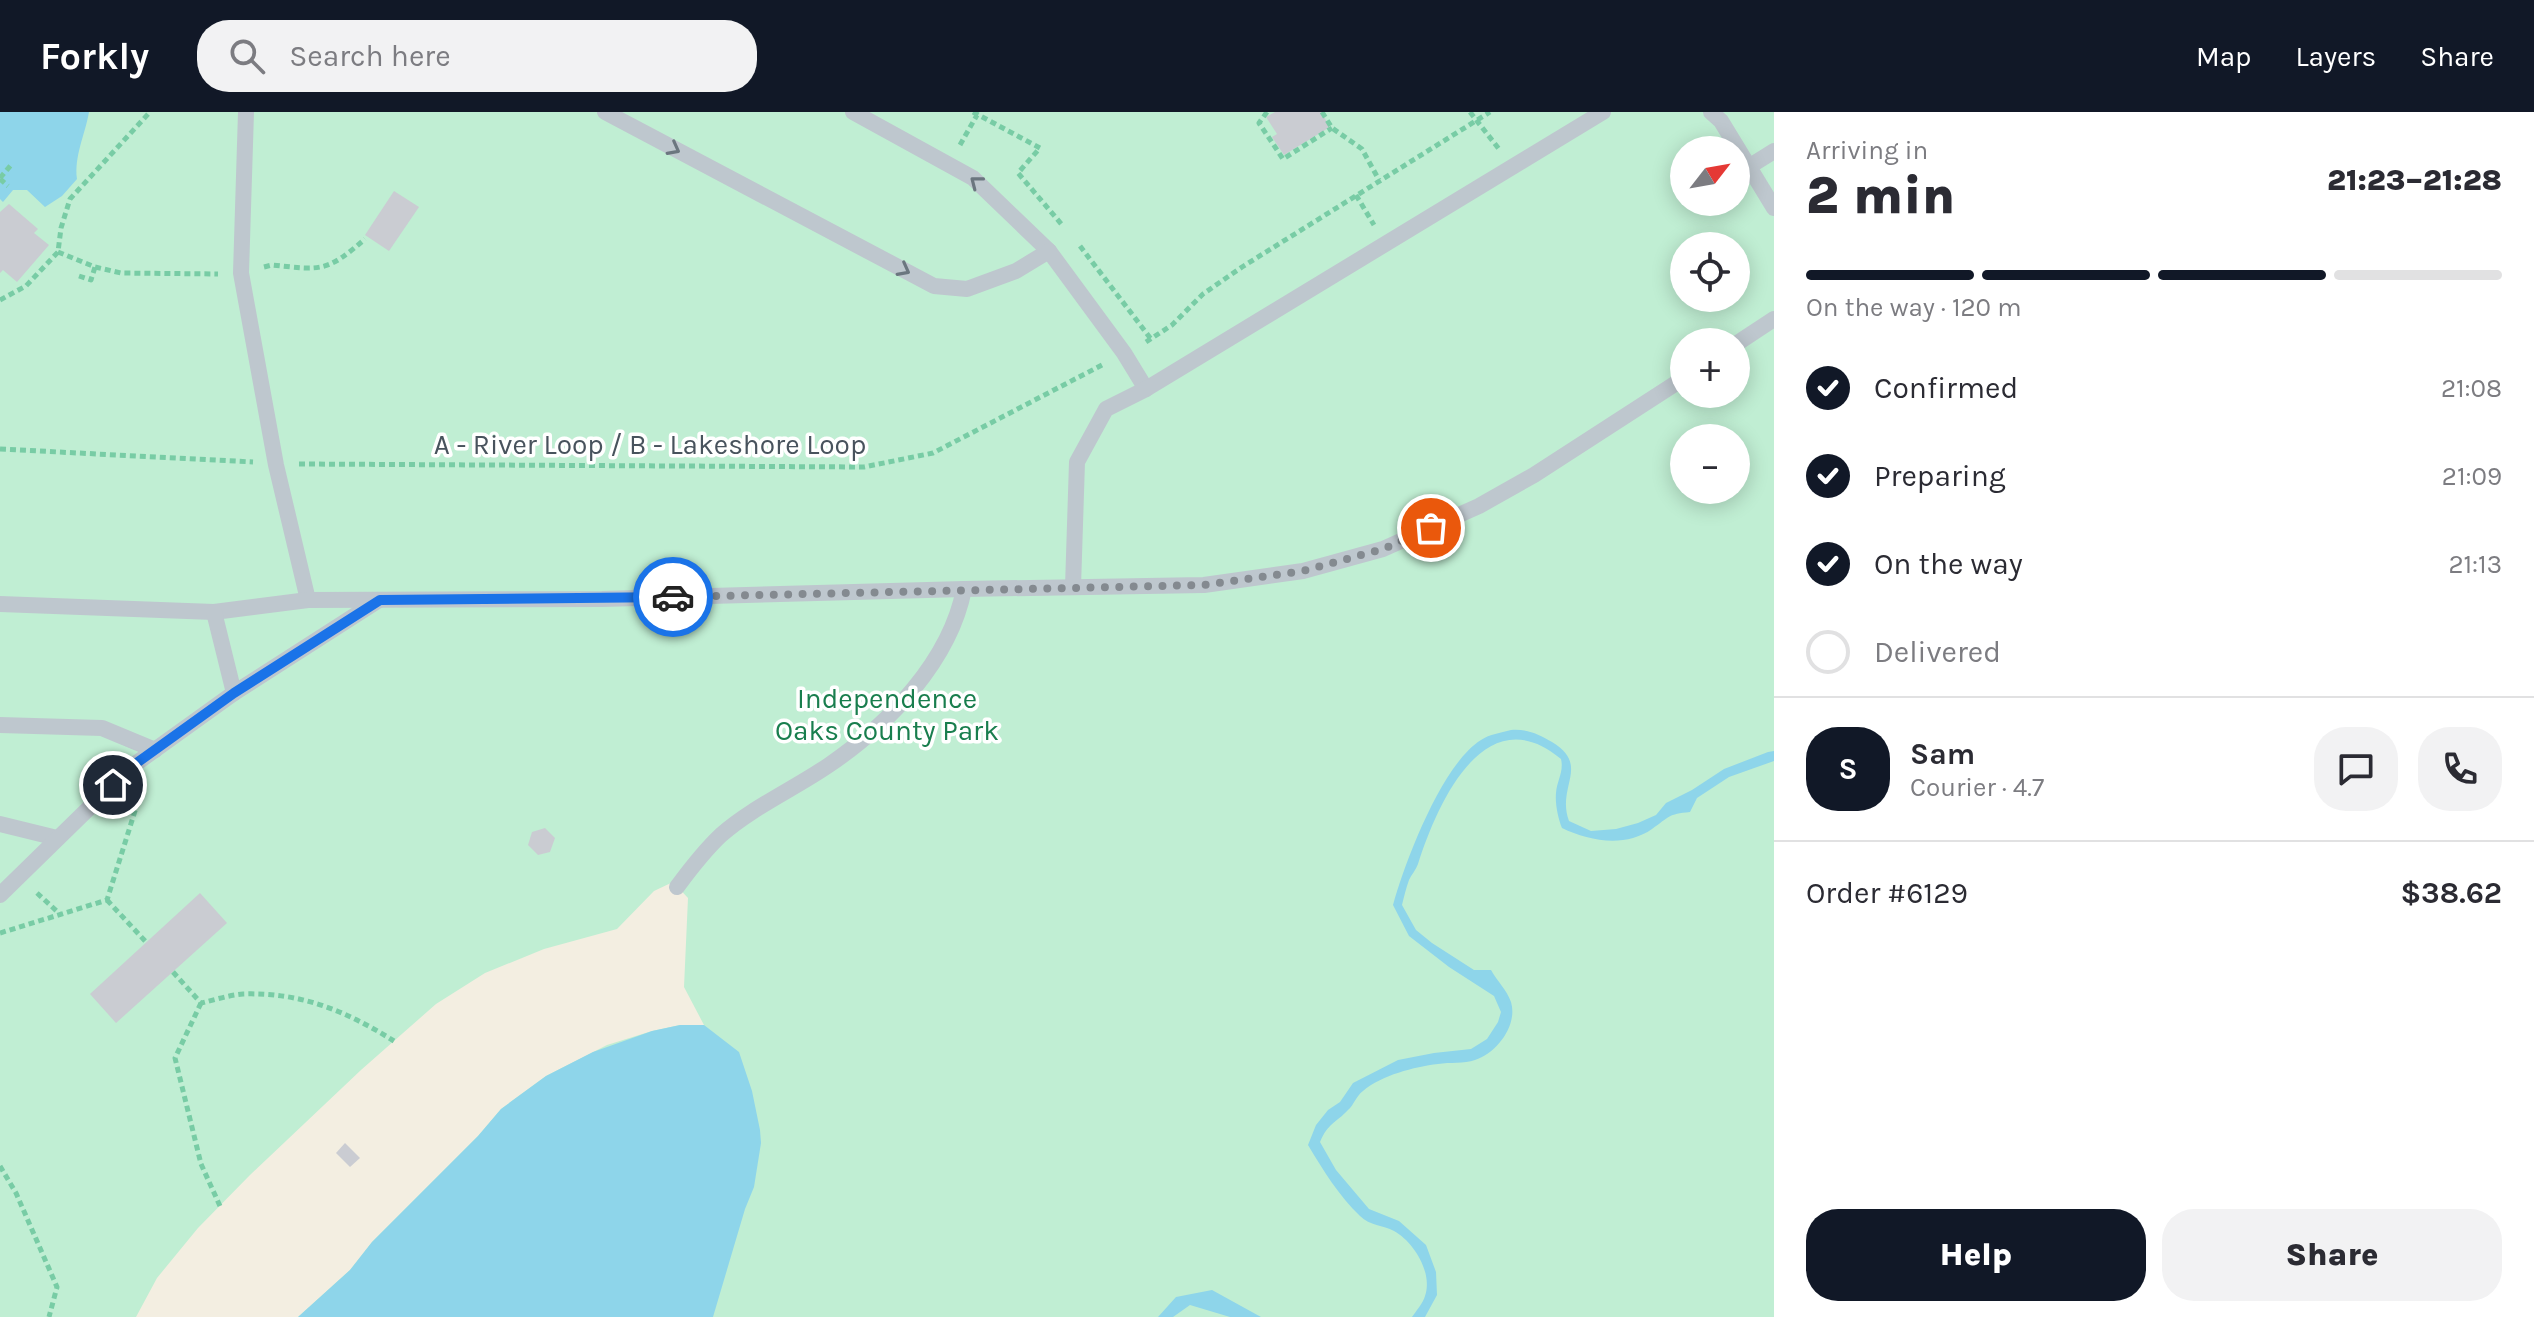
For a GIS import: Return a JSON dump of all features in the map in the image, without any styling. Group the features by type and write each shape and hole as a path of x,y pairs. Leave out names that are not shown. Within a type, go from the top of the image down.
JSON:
{"lane":[{"path":"246,112 241,273 276,465 308,600"},
{"path":"605,112 934,286 967,289 1016,271 1049,251"},
{"path":"853,112 973,178 1049,251 1124,353 1146,389"},
{"path":"1073,587 1077,462 1106,409 1146,389 1603,112"},
{"path":"1711,112 1731,136"},
{"path":"1774,151 1750,166 1774,208"},
{"path":"1750,335 1774,319"},
{"path":"0,604 214,612 308,600 602,599 1204,585 1303,571 1383,549 1479,506 1534,475 1670,387"},
{"path":"677,887 723,833 830,765 878,726 914,687 948,638 959,614 964,589"},
{"path":"0,895 131,767 234,693 380,600"},
{"path":"214,612 234,693"},
{"path":"0,725 102,728 155,750"},
{"path":"0,824 57,838"}],"path":[{"path":"0,300 26,286 58,252 70,199 150,112"},
{"path":"1267,112 1259,123 1283,159 1332,128"},
{"path":"1322,112 1332,128 1362,149 1379,180"},
{"path":"1470,112 1511,167"},
{"name":"A - River Loop / B - Lakeshore Loop","path":"0,449 276,465 864,467 933,453 1151,339 1172,325 1203,294 1242,267 1490,112"},
{"path":"948,164 975,113 1040,148 1018,173 1069,233"},
{"path":"8,186 0,179 11,165"},
{"path":"1356,195 1386,245"},
{"path":"1079,245 1151,339"},
{"path":"79,276 91,280 95,267"},
{"path":"107,900 141,792"},
{"path":"0,933 107,900"},
{"path":"107,900 146,942"},
{"path":"173,972 201,1003"},
{"path":"201,1003 240,994 278,995 356,1017 394,1041"},
{"path":"201,1003 175,1058 201,1164 220,1206"},
{"path":"0,1166 16,1193 57,1287 49,1317"}],"green space":[{"name":"Independence Oaks County Park","path":"0,112 1774,112 1774,1317 0,1317"}],"sand":[{"path":"673,882 688,898 684,987 704,1025 680,1025 607,1045 546,1076 501,1109 372,1242 350,1270 298,1317 136,1317 157,1278 198,1228 361,1070 436,1004 485,973 544,949 617,929 654,891"}],"water":[{"path":"0,112 89,112 78,154 77,179 62,196 45,207 27,190 13,190 3,202 0,199"},
{"path":"1511,730 1537,734 1563,751 1571,768 1566,797 1569,821 1591,831 1616,829 1656,815 1666,803 1724,769 1768,752 1774,751 1774,761 1729,777 1697,798 1690,812 1673,815 1641,835 1619,840 1595,839 1562,828 1556,797 1561,759 1534,743 1509,740 1487,748 1468,765 1452,788 1426,840 1402,905 1416,930 1432,943 1474,970 1491,970 1511,1002 1508,1029 1498,1045 1475,1060 1409,1070 1371,1085 1329,1127 1320,1142 1336,1170 1369,1209 1399,1221 1426,1245 1436,1272 1437,1295 1425,1317 1412,1317 1423,1301 1427,1287 1424,1268 1415,1250 1390,1229 1360,1216 1332,1182 1308,1145 1316,1125 1328,1110 1340,1102 1353,1083 1398,1060 1471,1049 1487,1039 1498,1022 1501,1012 1494,996 1409,936 1393,905 1416,840 1452,770 1481,740"},
{"path":"680,1025 704,1025 739,1052 752,1091 760,1130 754,1187 713,1317 298,1317 350,1270 372,1242 501,1109 546,1076 593,1052 652,1031"},
{"path":"1212,1290 1261,1317 1230,1317 1190,1305 1173,1317 1158,1317 1176,1297"}],"building":[{"path":"1275,112 1321,112 1330,127 1284,155 1272,137 1277,134 1266,117"},
{"path":"394,191 419,207 389,251 365,235"},
{"path":"9,204 38,229 34,233 49,245 17,282 3,270 0,273 0,212"},
{"path":"545,828 555,838 550,852 538,855 528,845 532,832"},
{"path":"200,893 227,923 116,1023 90,994"},
{"path":"345,1143 360,1158 350,1167 336,1153"}],"way so far":[{"path":"673,597 1204,585 1303,571 1383,549 1431,528"}],"route":[{"path":"113,785 131,767 234,693 380,600 673,597"}]}
